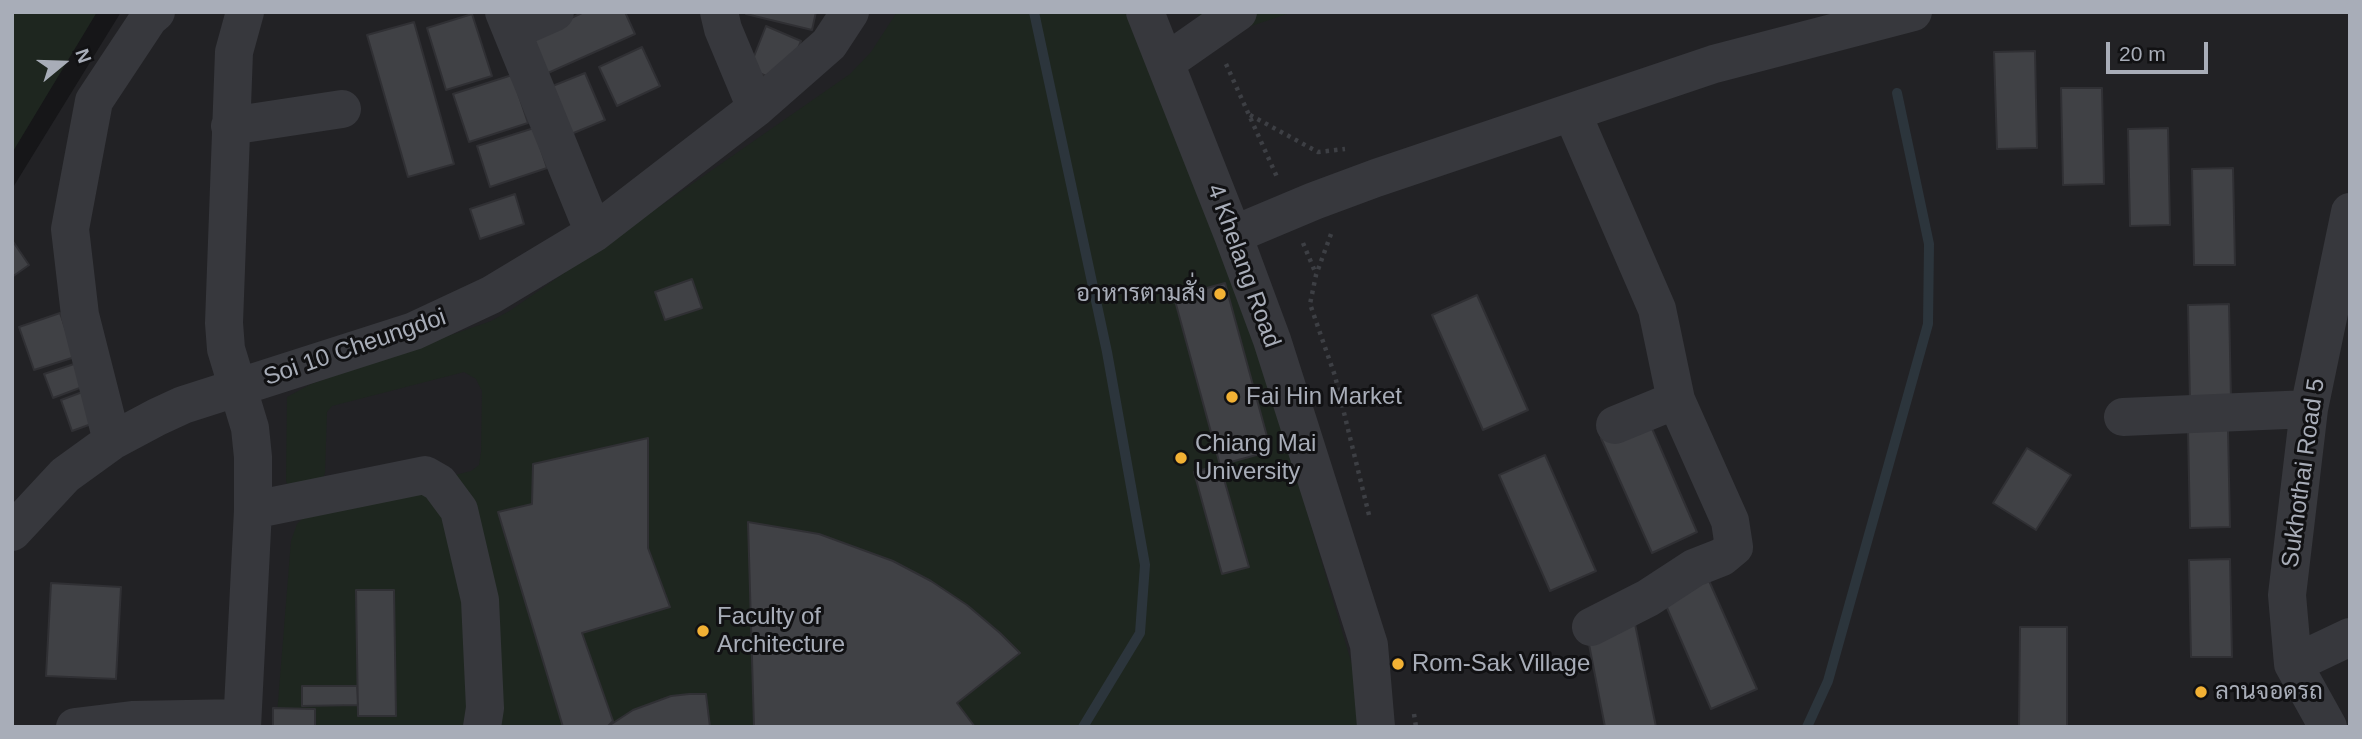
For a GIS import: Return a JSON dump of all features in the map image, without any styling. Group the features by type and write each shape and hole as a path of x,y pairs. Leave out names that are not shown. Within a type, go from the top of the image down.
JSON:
{"street":[{"path":"113,441 80,315 70,229 94,101 149,18 156,12"},
{"path":"75,727 132,720 242,722 253,510 252,440 226,349 224,323 234,52 245,12"},
{"path":"555,12 508,22 594,233"},
{"path":"719,12 723,29 756,108"},
{"name":"Soi 10 Cheungdoi","path":"12,532 65,475 113,441 183,405 414,331 450,316 491,295 594,233 756,108 829,44 850,12"},
{"name":"4 Khelang Road","path":"1145,12 1272,340 1369,645 1376,727"},
{"path":"1233,235 1376,178 1738,56 1913,12"},
{"path":"1165,63 1224,22"},
{"path":"230,126 342,109"},
{"path":"1572,113 1657,309 1675,400 1730,521 1734,547 1722,557 1693,568 1648,598 1591,627"},
{"name":"Sukhothai Road 5","path":"2328,727 2292,664 2287,595 2309,409 2350,212"},
{"path":"1615,425 1675,400"},
{"path":"2123,417 2309,409"},
{"path":"253,510 425,475 439,483 459,510 480,600 485,708 482,727"},
{"path":"2292,664 2350,638"}],"path":[{"path":"1224,22 1251,116 1316,275"},
{"path":"1334,228 1316,275 1310,304 1335,376 1370,518"},
{"path":"1413,703 1416,727"}],"shaded area":[{"path":"12,12 97,12 12,153"},
{"name":"Chiang Mai University","path":"121,12 2350,12 2350,727 12,727 12,189"},
{"path":"897,12 1130,12 1239,281 1355,675 1361,727 276,727 291,541 297,524 309,512 471,471 479,465 481,452 482,391 476,379 464,372 332,406 327,412 325,473 321,482 289,488 286,481 287,397 311,384 491,321 511,310 850,74 871,52"},
{"path":"1197,12 1290,12 1290,13 1209,40"}],"building":[{"path":"584,12 625,12 635,34 539,77 522,41"},
{"path":"816,12 812,30 746,14"},
{"path":"472,14 492,76 446,90 427,28"},
{"path":"414,22 454,164 408,177 367,35"},
{"path":"766,26 801,41 784,83 749,69"},
{"path":"642,47 660,86 617,106 599,67"},
{"path":"2035,51 2037,148 1997,149 1994,52"},
{"path":"585,73 605,120 564,137 545,89"},
{"path":"512,75 528,123 469,142 453,94"},
{"path":"2061,88 2102,88 2104,184 2063,185"},
{"path":"534,128 547,168 490,187 477,146"},
{"path":"2168,128 2170,225 2130,226 2128,129"},
{"path":"2233,168 2235,265 2194,265 2192,169"},
{"path":"515,194 524,224 480,239 470,209"},
{"path":"12,240 29,265 12,277"},
{"path":"692,279 702,308 665,320 655,292"},
{"path":"1225,283 1271,451 1220,465 1174,297"},
{"path":"1477,295 1528,410 1483,430 1432,315"},
{"path":"2229,304 2231,401 2190,402 2188,305"},
{"path":"60,313 75,357 34,370 19,327"},
{"path":"77,363 85,386 53,398 44,374"},
{"path":"85,391 97,422 72,431 61,400"},
{"path":"1647,417 1697,532 1652,553 1601,438"},
{"path":"2188,430 2228,430 2230,527 2190,528"},
{"path":"648,438 648,548 670,607 582,633 613,721 607,727 563,727 498,512 532,504 533,464"},
{"path":"2027,448 2071,475 2036,530 1993,503"},
{"path":"1545,455 1596,571 1550,591 1499,475"},
{"path":"1220,465 1249,567 1222,574 1194,472"},
{"path":"748,522 819,534 893,561 931,581 967,605 1000,633 1020,653 957,703 975,727 754,727"},
{"path":"2230,559 2232,657 2191,657 2189,560"},
{"path":"1706,574 1757,689 1711,709 1661,594"},
{"path":"51,583 121,587 116,679 46,676"},
{"path":"356,590 394,590 396,716 358,716"},
{"path":"1635,624 1656,727 1605,727 1587,634"},
{"path":"2020,627 2067,627 2067,727 2019,727"},
{"path":"302,686 357,686 358,705 302,706"},
{"path":"706,694 710,727 607,727 633,710 671,696"},
{"path":"273,708 315,709 315,727 273,727"}],"waterway":[{"path":"1034,12 1107,352 1145,565 1140,633 1083,727"},
{"path":"1807,727 1828,681 1928,324 1929,244 1897,93"}],"place":[{"name":"อาหารตามสั่ง","path":"1220,294"},
{"name":"Fai Hin Market","path":"1232,397"},
{"name":"Chiang Mai University","path":"1181,458"},
{"name":"Faculty of Architecture","path":"703,631"},
{"name":"Rom-Sak Village","path":"1398,664"},
{"name":"ลานจอดรถ","path":"2201,692"}]}
